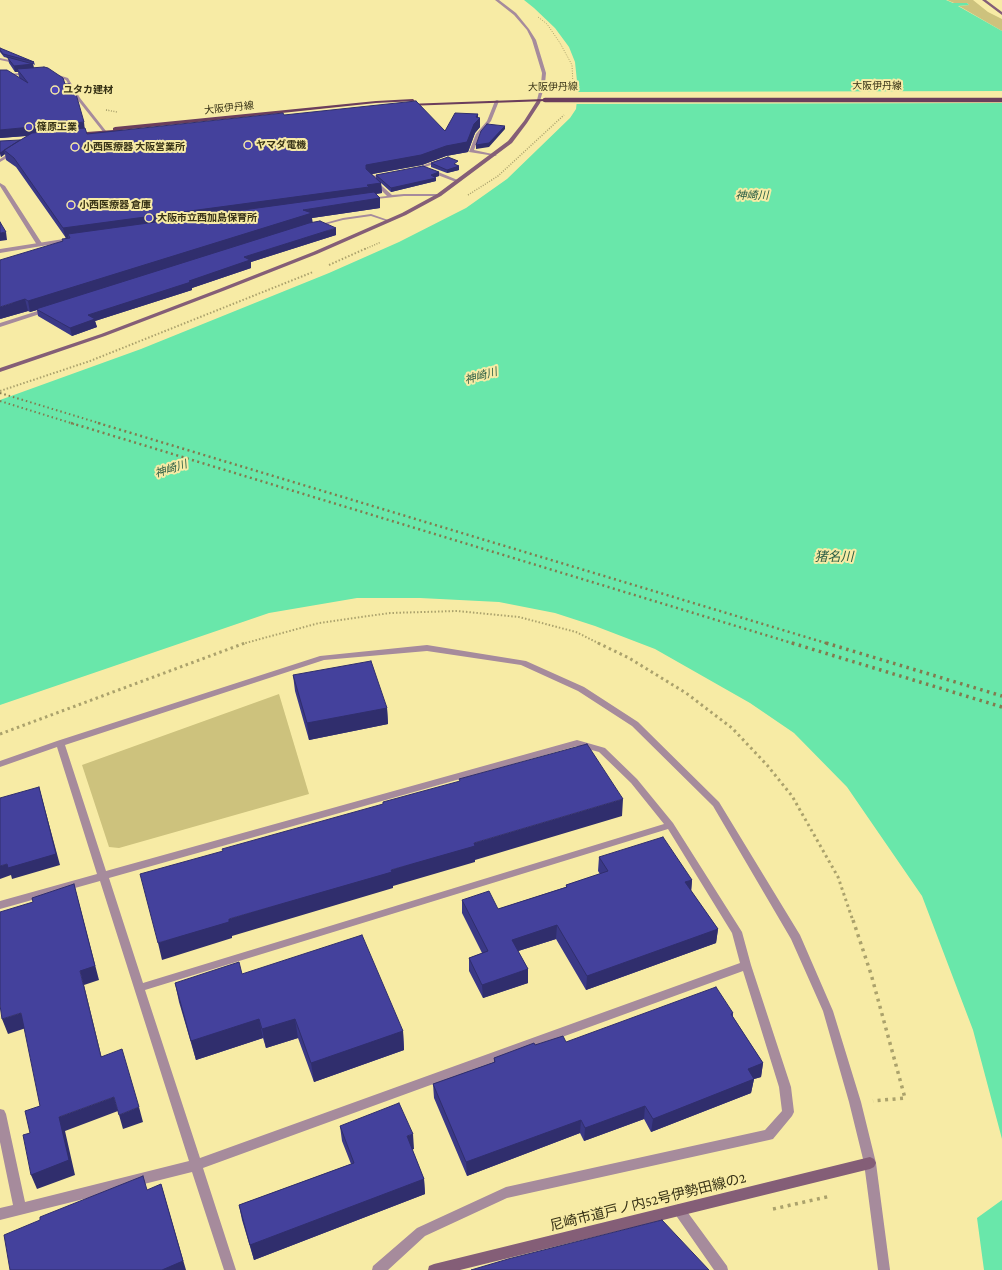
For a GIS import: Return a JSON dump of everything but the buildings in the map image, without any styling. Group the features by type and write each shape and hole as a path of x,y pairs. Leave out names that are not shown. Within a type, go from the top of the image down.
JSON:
{"main road":[{"name":"大阪伊丹線","path":"105,132 116,129 376,102 543,98 1002,95"},
{"name":"大阪伊丹線","path":"70,135 117,132 365,108 543,98 1002,100"}],"street":[{"path":"0,370 102,335 221,290 315,253 389,221 439,195 495,155 510,142 543,98 544,73 534,40 528,30 515,14 497,0"},
{"path":"984,0 1002,14"},
{"path":"0,59 21,63"},
{"path":"46,72 67,79 78,98 105,132"},
{"path":"0,76 30,73"},
{"path":"495,155 471,151 478,134 489,120 497,101"},
{"path":"0,161 20,148"},
{"path":"428,158 436,163"},
{"path":"408,170 443,161"},
{"path":"422,167 458,181"},
{"path":"390,196 370,177 393,173"},
{"path":"0,184 3,186 40,245"},
{"path":"366,200 404,195 439,195"},
{"path":"307,228 343,219 371,215 389,221"},
{"path":"0,251 78,239"},
{"path":"0,325 50,309"},
{"path":"0,764 60,743 323,658 427,648 523,663 581,689 636,724 716,804 796,938 828,1011 855,1102 870,1163 884,1270"},
{"path":"60,743 230,1270"},
{"path":"0,905 577,743 602,750 634,781 670,825 737,932 746,966 785,1087 788,1112 769,1135 506,1193 421,1232 378,1270"},
{"path":"139,988 670,825"},
{"path":"0,1214 196,1165 746,966"},
{"path":"0,1114 20,1209"},
{"name":"尼崎市道戸ノ内52号伊勢田線の2","path":"434,1270 870,1163"},
{"path":"679,1210 722,1270"}],"path":[{"path":"0,734 252,640 319,622 390,613 457,611 519,617 576,632 629,658 686,693 732,728 767,765 792,796 838,877 871,974 904,1098 855,1102"}],"shaded area":[{"path":"947,0 973,0 988,12 1002,19 1002,31 959,6 969,5 967,3 954,3"},
{"path":"279,694 309,794 119,848 109,847 82,765"}],"water":[{"name":"神崎川","path":"524,0 946,0 953,3 967,3 969,5 958,6 1002,31 1002,1139 973,1030 922,896 847,787 794,733 750,703 655,649 595,626 555,613 499,602 420,598 357,598 269,613 0,705 0,400 141,349 329,273 399,242 466,208 507,179 570,118 576,109 578,91 575,62 569,47 555,28"},
{"path":"1002,1200 1002,1270 984,1270 977,1218"}],"pier":[{"path":"1002,91 1002,103 574,104 576,92"}],"railway":[{"path":"0,393 102,424"},
{"path":"0,401 74,424"},
{"path":"71,423 795,644"},
{"path":"98,423 829,644"},
{"path":"792,643 1002,707"},
{"path":"826,643 1002,696"}],"place":[{"name":"ユタカ建材","path":"55,90"},
{"name":"篠原工業","path":"29,127"},
{"name":"ヤマダ電機","path":"248,145"},
{"name":"小西医療器 大阪営業所","path":"75,147"},
{"name":"小西医療器 倉庫","path":"71,205"},
{"name":"大阪市立西加島保育所","path":"149,218"}],"water label":[{"name":"猪名川","path":"834,557"}]}
